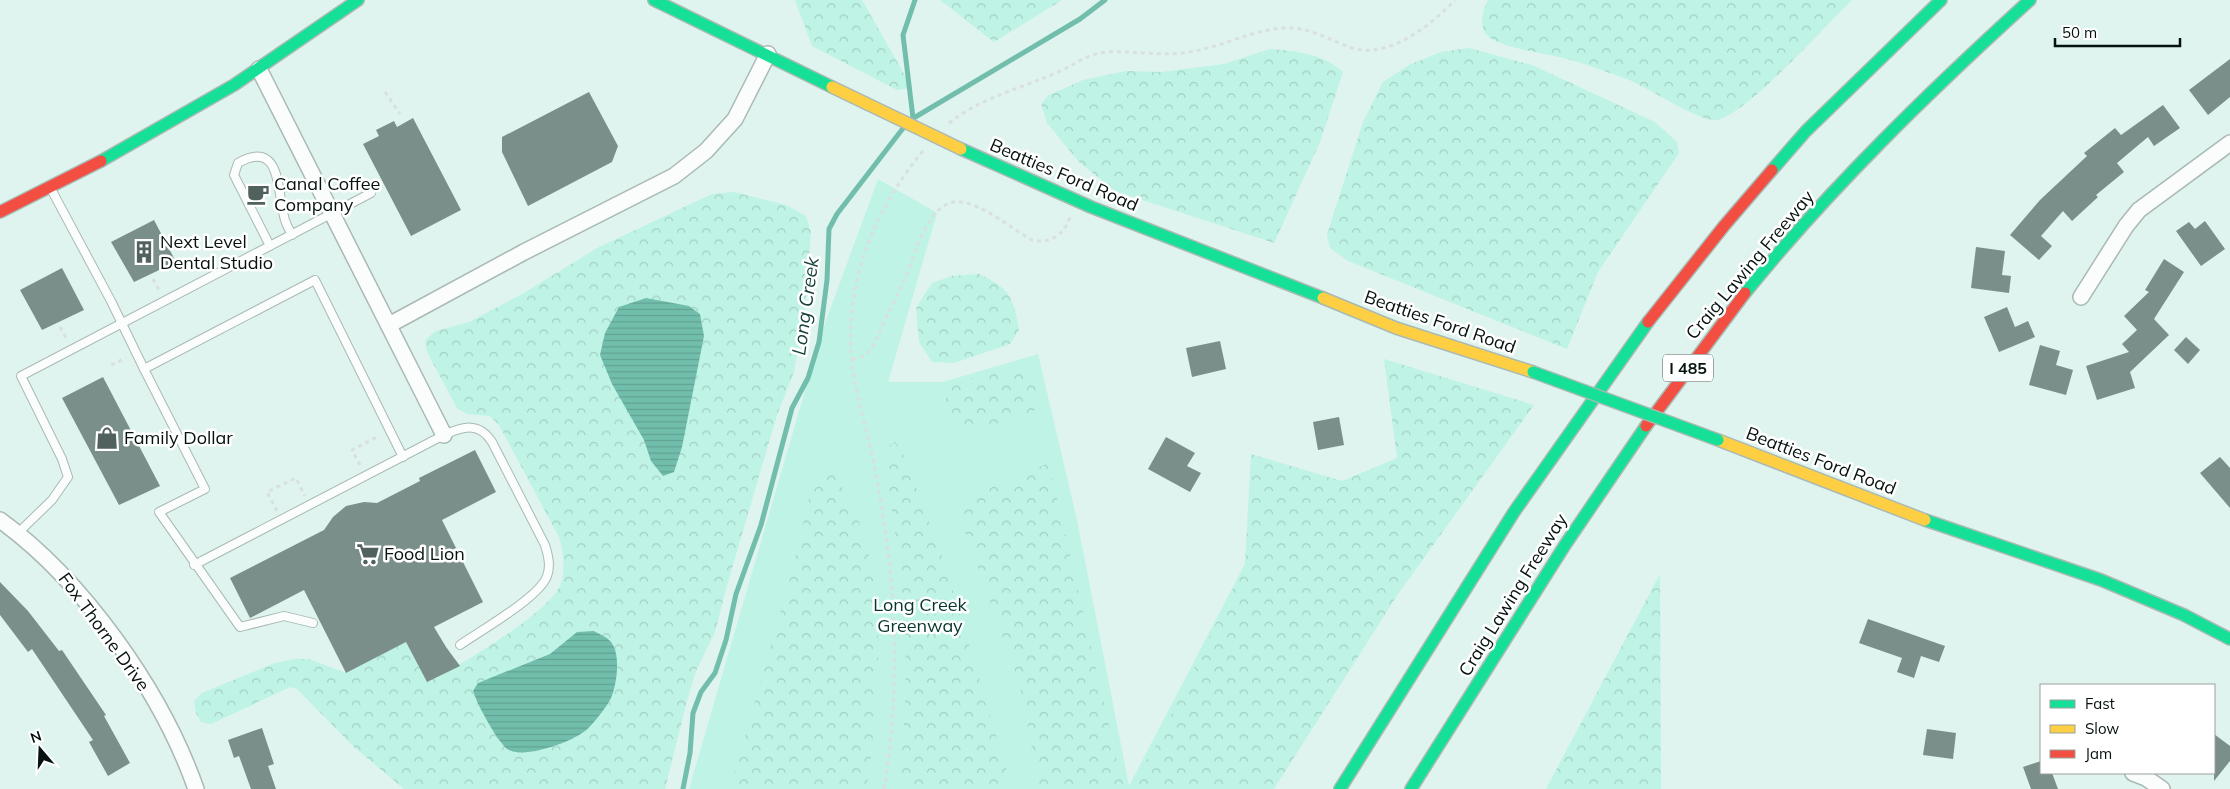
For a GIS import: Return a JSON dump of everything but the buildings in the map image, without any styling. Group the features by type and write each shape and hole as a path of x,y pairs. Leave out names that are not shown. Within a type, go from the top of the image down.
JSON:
{"main road":[{"path":"0,212 50,188 192,111 259,69 358,0"},
{"name":"Beatties Ford Road","path":"654,0 961,149 1120,219 1235,262 1396,328 1533,372 1718,440 1947,528 2101,580 2184,615 2230,639"},
{"path":"1340,789 1514,512 1650,319 1724,226 1806,131 1941,0"},
{"name":"Craig Lawing Freeway","path":"1411,789 1551,566 1605,484 1733,308 1787,244 1900,121 1963,60 2030,0"}],"street":[{"path":"389,325 515,257 674,176 706,151 734,119 768,54"},
{"path":"259,69 444,435"},
{"path":"2081,296 2126,226 2139,210 2230,143"},
{"name":"Fox Thorne Drive","path":"0,520 53,563 115,641 168,725 196,789"},
{"path":"2136,774 2146,778 2162,789"}],"lane":[{"path":"270,246 234,176 238,163 250,156 263,158 273,167 279,182 284,217 292,234"},
{"path":"50,188 122,324 204,489 159,512 194,565 240,628 284,616 312,623"},
{"path":"18,533 52,500 68,477 62,460 21,376 371,193"},
{"path":"144,369 315,280 403,457"},
{"path":"194,565 444,435 464,428 476,428 486,432 545,545 549,562 547,576 535,594 460,645"}],"path":[{"path":"945,127 965,111 983,101 1056,73 1092,54 1107,52 1186,53 1264,31 1293,28 1322,35 1351,47 1365,50 1379,49 1390,46 1412,34 1436,17 1454,0"},
{"path":"385,92 400,114"},
{"path":"884,789 892,691 892,594 876,476 856,387 852,359 852,316 862,258 889,200 926,148"},
{"path":"852,359 863,356 868,352 878,336 905,278 921,236 939,209 954,202 962,202 978,207 1032,240 1039,242 1049,241 1061,234 1067,226 1075,200"},
{"path":"111,365 136,353"}],"green space":[{"path":"795,0 862,0 912,88 897,90 812,46"},
{"path":"940,0 1062,0 994,42"},
{"path":"1488,0 1852,0 1766,86 1731,114 1717,120 1698,116 1624,78 1579,62 1511,47 1493,40 1484,31 1482,22"},
{"path":"1469,48 1532,65 1655,122 1677,142 1679,153 1598,272 1567,349 1348,261 1330,248 1327,235 1363,122 1383,82 1409,65 1441,52"},
{"path":"1270,49 1300,52 1318,57 1343,72 1320,142 1274,243 1115,191 1079,162 1047,123 1041,104 1049,95 1083,80 1126,71 1161,72 1224,64"},
{"name":"Long Creek Greenway","path":"878,179 937,213 888,382 943,382 1038,354 1077,520 1129,786 1245,564 1220,789 689,789 823,329"},
{"path":"734,192 786,205 806,216 811,232 805,310 794,372 777,415 715,632 696,671 665,789 404,789 354,747 297,689 290,687 211,724 201,722 196,713 194,701 202,693 275,663 295,659 309,659 346,673 406,642 427,682 459,665 502,638 540,609 554,595 563,577 562,548 559,537 499,425 490,416 467,414 457,408 427,352 425,340 436,331 469,322 524,293 599,247 712,194"},
{"path":"979,274 1004,289 1015,309 1019,330 1010,344 954,363 932,362 919,342 916,308 932,283 952,276"},
{"path":"1384,359 1534,405 1398,594 1274,789 1040,789 1019,682 958,513 964,499 1049,463 1121,778 1129,787 1157,744 1245,564 1251,454 1342,481 1397,458"},
{"path":"1024,368 1033,381 1038,396 1039,406 1031,414 970,431 957,426 946,406 946,392 972,378"},
{"path":"895,442 902,451 944,561 1007,772 1010,789 898,789 905,708 906,653 903,599 886,448"},
{"path":"832,472 852,506 866,543 874,583 878,625 878,668 872,751 867,789 730,789 793,567 810,494 824,473"},
{"path":"1660,574 1661,789 1546,789"}],"shaded area":[{"path":"646,298 689,306 700,314 704,336 682,447 674,472 663,476 651,461 644,440 612,384 600,355 605,333 619,307"},
{"path":"594,631 611,642 617,661 613,692 592,725 585,731 558,745 522,752 506,748 492,729 475,697 473,691 478,683 550,654 577,632"}],"waterway":[{"path":"913,118 903,35 915,0"},
{"name":"Long Creek","path":"912,119 1080,19 1105,0"},
{"name":"Long Creek","path":"683,789 690,753 693,713 701,692 715,673 726,640 736,594 761,525 792,408 808,378 819,342 827,280 829,229 837,214 904,127"}],"traffic: fast":[{"path":"101,161 234,85 358,0"},
{"path":"654,0 832,87"},
{"path":"1772,170 1806,131 1941,0"},
{"path":"1745,293 1846,178 1918,105 2030,0"},
{"path":"961,149 1091,207 1323,298"},
{"path":"1340,789 1514,512 1648,322"},
{"path":"1533,372 1718,440"},
{"path":"1411,789 1565,545 1646,426"},
{"path":"1925,520 2101,580 2184,615 2230,639"}],"traffic: slow":[{"path":"832,87 961,149"},
{"path":"1323,298 1396,328 1533,372"},
{"path":"1718,440 1925,520"}],"traffic: jam":[{"path":"0,212 101,161"},
{"path":"1648,322 1724,226 1772,170"},
{"path":"1646,426 1745,293"}],"place":[{"name":"Canal Coffee Company","path":"258,194"},
{"name":"Next Level Dental Studio","path":"144,252"},
{"name":"Family Dollar","path":"107,438"},
{"name":"Food Lion","path":"368,554"}]}
